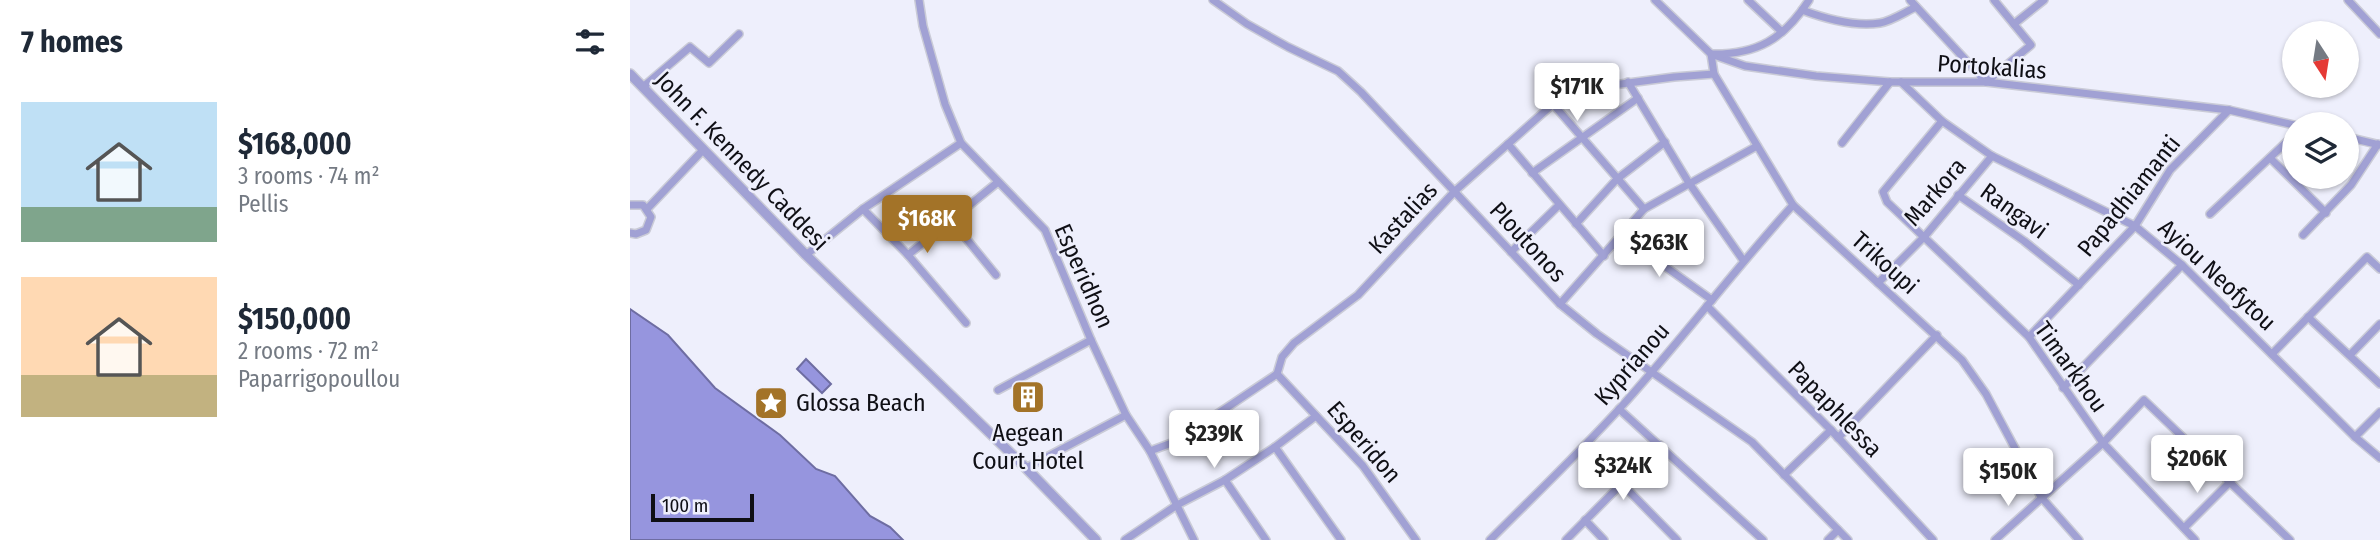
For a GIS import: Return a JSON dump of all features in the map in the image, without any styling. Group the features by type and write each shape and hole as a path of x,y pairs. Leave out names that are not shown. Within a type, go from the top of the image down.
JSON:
{"street":[{"name":"Esperidhon","path":"919,0 923,26 945,104 961,143 1045,230 1126,415 1150,451 1194,540"},
{"name":"Ploutonos","path":"1213,0 1247,24 1338,71 1362,92 1560,304 1597,334 1752,442 1849,540"},
{"name":"Portokalias","path":"1655,0 1711,54 1745,66 1816,76 1890,82 1986,82 2229,110 2282,122"},
{"path":"1748,0 1782,32"},
{"path":"1711,54 1735,55 1756,49 1782,32 1809,0"},
{"path":"1910,0 1986,82 2031,45 1994,0"},
{"path":"2014,24 2044,0"},
{"path":"2348,0 2380,34"},
{"path":"1802,10 1823,18 1854,23 1882,23 1916,7"},
{"path":"643,87 690,47 709,63 739,34"},
{"name":"Trikoupi","path":"1711,54 1714,74 1793,205 1962,360 1986,394 2041,497 2078,540"},
{"name":"John F. Kennedy Caddesi","path":"630,74 806,255 1026,468 1096,540"},
{"name":"Kastalias","path":"1150,451 1177,441 1277,374 1282,358 1294,343 1358,295 1455,191 1553,104 1575,90 1714,74"},
{"path":"1628,82 1689,183 1743,260"},
{"path":"1842,143 1890,82"},
{"name":"Ayiou Neofytou","path":"1900,82 1942,121 1992,156 2135,226 2182,265 2355,437 2380,458"},
{"path":"1532,173 1638,98"},
{"path":"1553,104 1644,209"},
{"name":"Papadhiamanti","path":"2029,337 2135,226 2170,170 2229,110"},
{"name":"Timarkhou","path":"1942,121 1883,192 1887,202 2029,337 2103,443 2195,540"},
{"path":"2303,235 2351,185 2379,144 2359,140"},
{"path":"1576,224 1617,179 1665,142"},
{"path":"806,255 863,209 961,143"},
{"path":"1508,144 1604,256"},
{"path":"1560,304 1644,209 1757,146"},
{"path":"2210,214 2282,146"},
{"path":"647,208 703,150"},
{"name":"Markora","path":"1878,283 1924,236 1992,156"},
{"path":"2270,158 2326,213"},
{"path":"908,255 998,182"},
{"name":"Rangavi","path":"1958,195 2024,241 2079,285"},
{"path":"630,205 638,204 647,208 651,217 649,227 641,233 630,233"},
{"path":"1511,252 1559,205"},
{"name":"Kyprianou","path":"1490,540 1619,409 1710,303 1743,260 1793,205"},
{"path":"863,209 908,255 966,323"},
{"path":"951,220 996,275"},
{"name":"Papaphlessa","path":"1613,245 1656,260 1710,303 1933,540"},
{"path":"2272,354 2367,257 2380,269"},
{"path":"2063,388 2182,265"},
{"path":"2308,317 2380,384"},
{"path":"2350,355 2380,324"},
{"path":"1838,438 1937,335"},
{"path":"998,390 1091,340"},
{"name":"Esperidon","path":"1277,374 1363,466 1416,540"},
{"path":"1995,540 2103,443 2144,400 2290,540"},
{"path":"1619,409 1763,540"},
{"path":"2355,437 2380,412"},
{"path":"1026,468 1126,415"},
{"path":"1125,540 1177,505 1225,480 1316,416"},
{"path":"1784,475 1832,430"},
{"path":"1566,540 1660,445"},
{"path":"1275,447 1341,540"},
{"path":"1225,480 1266,540"},
{"path":"2184,528 2231,481"},
{"path":"1622,484 1677,540"},
{"path":"1586,520 1604,540"},
{"path":"1828,540 1838,530"}],"water":[{"path":"630,309 668,335 715,388 780,435 816,469 835,476 870,516 890,527 903,540 630,540"},
{"path":"806,359 831,384 822,393 797,369"}],"place":[{"name":"Aegean Court Hotel","path":"1028,397"},
{"name":"Glossa Beach","path":"771,403"}]}
